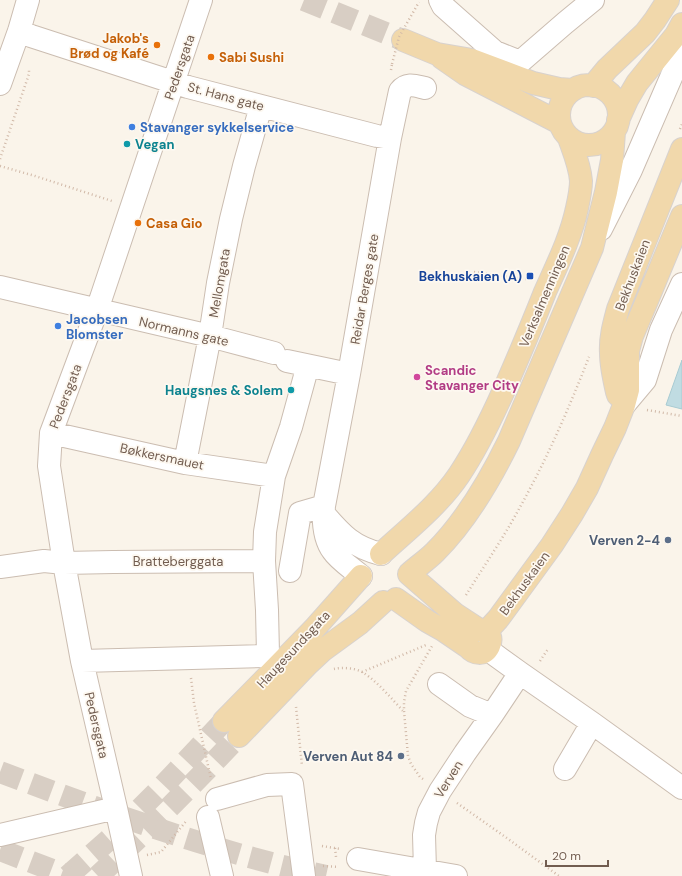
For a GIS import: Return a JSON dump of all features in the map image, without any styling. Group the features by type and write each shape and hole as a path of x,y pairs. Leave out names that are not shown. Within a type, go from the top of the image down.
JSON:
{"main road":[{"path":"564,130 559,113 562,102 568,94 583,88 607,69 645,33 668,0"},
{"name":"Verksalmenningen","path":"409,574 435,552 457,526 485,486 498,464 592,248 606,192 616,126 627,100 637,83 676,35 682,24"},
{"path":"403,40 437,54 472,60 533,83 559,89 603,89 615,100 618,110 616,126 607,139 598,144 588,145 578,143 564,130 465,74 437,54"},
{"name":"Verksalmenningen","path":"381,554 444,495 458,476 471,457 483,435 517,361 575,219 581,181 578,165 564,130"},
{"name":"Bekhuskaien","path":"624,405 617,392 610,354 613,328 618,309 680,140"},
{"path":"632,336 632,309 682,182"},
{"name":"Bekhuskaien","path":"480,639 498,619 552,544 587,488 624,405 628,390 628,351 632,336 682,216"},
{"path":"389,601 402,595 407,589 409,574 402,560 396,556 381,554 373,557 363,568 361,576 362,585 367,593 374,599 389,601 443,630 480,639"},
{"path":"409,574 455,614 480,639"},
{"name":"Haugesundsgata","path":"361,576 314,629 232,728 323,650 389,601"}],"street":[{"path":"25,33 28,0"},
{"path":"0,84 43,0"},
{"name":"Pedersgata","path":"129,867 82,662 64,563 49,466 50,433 97,310 201,0"},
{"path":"440,0 443,6 495,52 520,62 564,23 593,0"},
{"name":"St. Hans gate","path":"25,33 174,82 377,136 390,138"},
{"name":"Verksalmenningen","path":"592,248 631,170 682,52"},
{"name":"Reidar Berges gate","path":"361,576 333,551 327,539 324,527 324,510 390,138 400,91 407,85 425,88"},
{"name":"Mellomgata","path":"185,463 231,220 244,166 262,106"},
{"name":"Bekhuskaien","path":"624,405 645,380 661,330 682,284"},
{"name":"Normanns gate","path":"0,287 210,336 280,357 349,374"},
{"path":"82,662 264,656 268,654 264,561 265,532 274,476 291,427 305,376"},
{"name":"Bøkkersmauet","path":"50,433 185,463 274,476"},
{"path":"290,570 300,513 324,510 338,530 349,540 365,549 381,554"},
{"name":"Bratteberggata","path":"0,567 44,561 64,563 264,561"},
{"path":"480,639 529,669 592,723 682,788"},
{"name":"Verven","path":"425,870 424,835 428,812 461,759 492,715 529,669"},
{"path":"439,684 470,706 492,715"},
{"path":"565,769 592,723"},
{"path":"222,876 206,804 267,785 292,784 304,876"},
{"path":"0,835 116,808"},
{"path":"358,859 381,869 425,870 456,876"}],"path":[{"path":"392,64 399,37 420,0"},
{"path":"0,159 29,74 25,33"},
{"path":"680,140 682,124"},
{"path":"0,166 131,208"},
{"path":"474,272 526,279"},
{"path":"463,601 520,507 534,480 560,427 591,351"},
{"path":"644,410 682,416"},
{"path":"362,672 403,656 435,641"},
{"path":"529,669 548,649"},
{"path":"129,867 161,852 206,804 191,680 190,658"},
{"path":"331,670 338,668 362,672 374,681 404,711"},
{"path":"292,784 301,778 302,773 296,706"}],"water":[{"path":"682,360 682,409 666,405"}],"tunnel":[{"path":"304,0 403,40"},
{"path":"68,876 113,836 161,788 224,721"},
{"path":"98,876 170,807 239,736"},
{"path":"0,772 161,830 243,855 326,876"},
{"path":"0,850 68,876"}],"place":[{"name":"Jakob's Brød og Kafé","path":"157,45"},
{"name":"Sabi Sushi","path":"211,57"},
{"name":"Stavanger sykkelservice","path":"132,127"},
{"name":"Vegan","path":"127,144"},
{"name":"Casa Gio","path":"138,223"},
{"name":"Bekhuskaien (A)","path":"530,276"},
{"name":"Jacobsen Blomster","path":"58,326"},
{"name":"Scandic Stavanger City","path":"417,377"},
{"name":"Haugsnes & Solem","path":"291,390"},
{"name":"Verven 2-4","path":"668,540"},
{"name":"Verven Aut 84","path":"401,756"}]}
